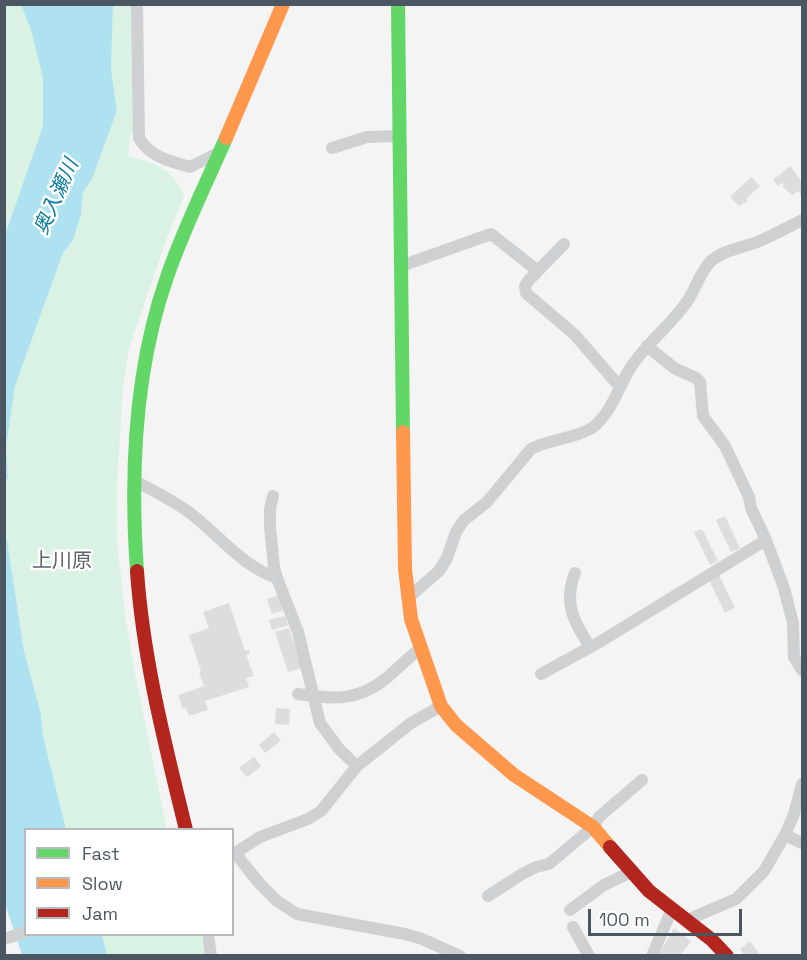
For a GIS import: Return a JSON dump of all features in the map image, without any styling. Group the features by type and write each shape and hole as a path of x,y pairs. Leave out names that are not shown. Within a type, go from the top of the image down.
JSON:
{"street":[{"path":"137,4 139,138 152,154 190,167 218,153"},
{"path":"186,828 162,731 140,614 135,531 135,438 140,386 154,317 167,276 282,4"},
{"path":"398,4 405,569 411,619 420,649 441,706 456,725 514,775 593,827 650,891 712,940 727,956"},
{"path":"332,148 367,137 399,136"},
{"path":"408,598 439,571 447,558 456,532 464,520 487,502 531,448 591,428 602,418 631,367 690,298 711,261 724,253 758,242 802,220"},
{"path":"401,266 491,234 538,271"},
{"path":"564,244 525,286 526,293 575,335 620,387"},
{"path":"647,346 674,368 700,382 703,416 724,446 749,497 751,508 766,540 791,610 794,657 802,670"},
{"path":"135,481 192,514 251,565 277,578"},
{"path":"273,496 270,527 277,578 298,633 320,723 357,766"},
{"path":"541,674 590,647 766,540"},
{"path":"575,573 569,588 570,605 590,647"},
{"path":"298,694 335,699 362,693 386,679 420,649"},
{"path":"441,706 411,723 357,766 321,811 308,819 260,837 234,854 268,892 286,908 297,914 405,934 460,956"},
{"path":"488,896 529,870 549,864 593,827 599,817 642,780"},
{"path":"687,921 736,899 764,871 795,814 802,784"},
{"path":"785,835 802,843"},
{"path":"570,910 604,885 631,872"},
{"path":"652,956 672,909"},
{"path":"573,927 589,956"},
{"path":"4,939 24,933"},
{"path":"207,936 211,956"}],"green space":[{"path":"5,5 21,5 31,30 43,78 43,127 5,235"},
{"path":"113,5 132,5 135,130 130,136 128,156 155,164 169,173 184,196 169,232 129,348 123,387 117,485 117,541 125,615 167,828 66,828 43,736 41,714 24,651 5,537 4,483 8,477 6,447 15,386 63,253 73,240 81,215 83,191 92,179 117,111 111,69"},
{"path":"102,936 201,936 206,955 107,955"}],"water":[{"name":"奥入瀬川","path":"21,5 113,5 111,69 117,111 92,179 83,192 81,215 73,240 63,253 15,386 6,447 8,477 5,483 5,235 43,126 43,78 31,30"},
{"path":"4,537 7,540 24,651 41,714 43,736 66,828 24,828 24,936 102,936 107,955 22,955 5,904"}],"building":[{"path":"790,166 802,182 802,196 798,191 792,195 782,186 784,185 782,183 778,186 773,180"},
{"path":"751,177 760,186 746,199 748,201 739,206 730,197"},
{"path":"725,516 740,548 731,552 716,520"},
{"path":"702,529 718,561 710,565 694,532"},
{"path":"719,575 735,608 725,613 709,580"},
{"path":"280,595 285,610 272,614 267,599"},
{"path":"229,603 245,651 249,650 250,654 246,655 254,676 246,678 249,687 205,701 208,710 189,716 186,707 183,709 178,695 204,686 189,635 209,628 203,612"},
{"path":"285,616 288,625 272,630 269,620"},
{"path":"289,628 302,668 288,672 275,632"},
{"path":"276,708 290,709 289,725 275,724"},
{"path":"274,732 281,741 265,753 259,745"},
{"path":"254,757 261,766 247,777 239,768"},
{"path":"674,928 691,941 680,956 658,956"},
{"path":"750,941 761,956 745,956 740,949"}],"traffic: fast":[{"path":"398,4 403,432"},
{"path":"137,571 135,460 137,422 147,349 173,259 226,138"}],"traffic: slow":[{"path":"226,138 283,4"},
{"path":"403,432 405,569 411,619 441,706 456,725 514,775 593,827 610,847"}],"traffic: jam":[{"path":"137,571 150,669 186,828"},
{"path":"610,847 649,891 712,940 727,956"}],"district":[{"name":"上川原","path":"62,562"}]}
